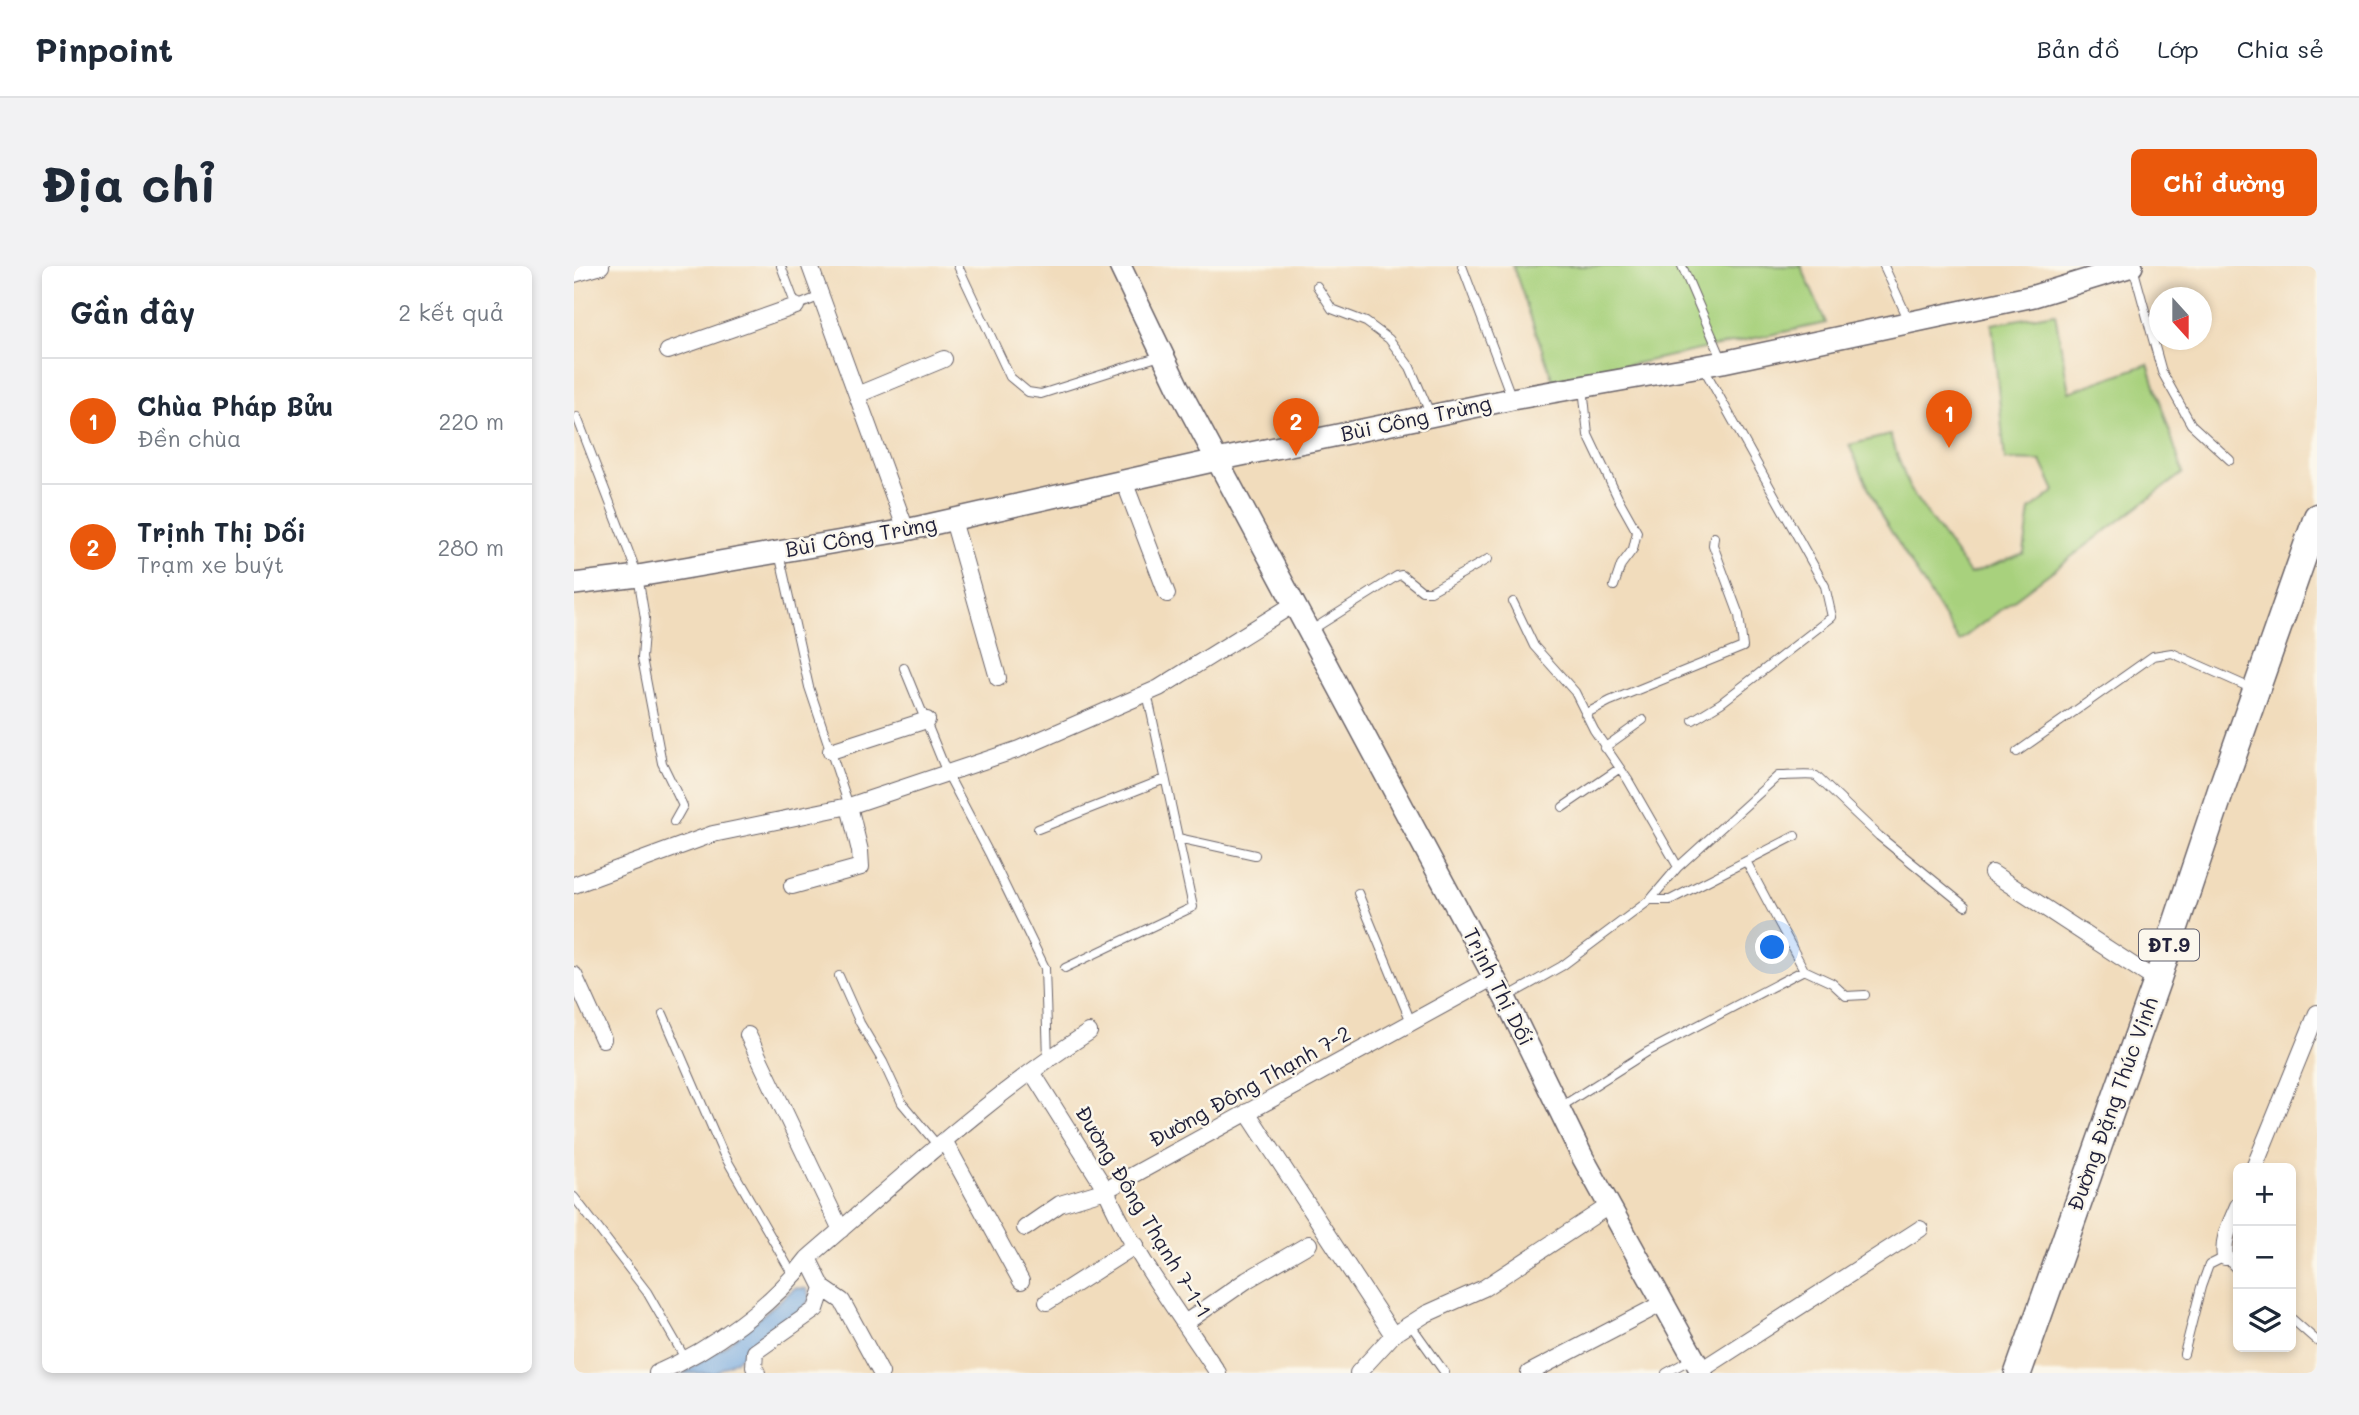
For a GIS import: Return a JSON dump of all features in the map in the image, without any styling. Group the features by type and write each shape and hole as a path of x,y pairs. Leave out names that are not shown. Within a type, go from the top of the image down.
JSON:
{"main road":[{"name":"Đường Đặng Thúc Vịnh","path":"2018,1373 2317,517"},
{"name":"Đường Đặng Thúc Vịnh","path":"2034,1373 2317,552"}],"street":[{"path":"577,271 601,266"},
{"path":"810,266 906,530"},
{"name":"Trịnh Thị Dối","path":"1120,266 1162,356 1505,998 1583,1158 1699,1367"},
{"name":"Bùi Công Trừng","path":"575,582 638,576 906,530 1217,460 1511,399 1713,364 2034,296 2132,266"},
{"path":"668,351 796,306"},
{"path":"857,395 944,359"},
{"path":"1124,481 1167,594"},
{"path":"953,520 998,678"},
{"path":"574,885 713,834 849,806 1019,749 1159,688 1294,604"},
{"path":"831,751 927,720"},
{"path":"792,886 861,867 860,851 849,806"},
{"path":"1992,873 2157,981"},
{"path":"574,977 603,1039"},
{"name":"Đường Đông Thạnh 7-2","path":"1025,1228 1060,1204 1106,1190 1494,977"},
{"path":"2256,1163 2317,1013"},
{"path":"657,1373 686,1360 755,1311 794,1277 808,1258 1000,1094 1048,1058 1089,1032"},
{"path":"747,1035 841,1230"},
{"name":"Đường Đông Thạnh 7-1-1","path":"1032,1072 1106,1190 1136,1245 1219,1373"},
{"path":"1247,1112 1392,1335"},
{"path":"942,1144 1021,1282"},
{"path":"1358,1373 1392,1335 1426,1314 1484,1288 1610,1205"},
{"path":"2225,1257 2226,1235 2233,1218"},
{"path":"1699,1367 1920,1229"},
{"path":"1185,1323 1247,1280 1310,1244"},
{"path":"1047,1303 1136,1245"},
{"path":"808,1258 823,1288 842,1301 881,1373"},
{"path":"757,1373 754,1367 755,1352 816,1308 823,1288"},
{"path":"1529,1373 1663,1303"}],"lane":[{"path":"781,266 796,306 821,296"},
{"path":"958,266 1010,377 1028,392 1041,394 1162,356"},
{"path":"1462,266 1511,399"},
{"path":"1682,266 1713,364 1825,586 1832,617 1721,703 1693,720"},
{"path":"1884,266 1909,321"},
{"path":"2132,266 2162,372 2191,424 2230,460"},
{"path":"1317,286 1332,309 1366,322 1389,339 1410,367 1432,416"},
{"path":"1583,387 1588,435 1637,532 1633,549 1621,565 1614,586"},
{"path":"577,417 638,576 645,618 642,658 662,763 683,806 674,821"},
{"path":"1585,714 1610,701 1743,647 1739,615 1713,545 1714,537"},
{"path":"779,552 809,687 849,806"},
{"path":"1310,631 1397,576 1406,577 1422,591 1431,591 1488,559"},
{"path":"1513,602 1534,646 1575,692 1604,748 1620,768 1678,867"},
{"path":"2017,752 2153,656 2172,653 2256,691"},
{"path":"904,668 947,773 1045,968 1048,1058"},
{"path":"1065,968 1193,907 1147,693"},
{"path":"1604,748 1643,720"},
{"path":"1563,807 1620,768"},
{"path":"1505,998 1562,966 1650,900 1678,867 1778,776 1816,776 1880,836 1965,906"},
{"path":"1038,829 1165,779"},
{"path":"1650,900 1670,900 1795,836"},
{"path":"1178,838 1255,855"},
{"path":"1746,861 1804,970 1832,983 1846,996 1865,995"},
{"path":"1358,893 1412,1023"},
{"path":"1559,1108 1647,1052 1804,970"},
{"path":"839,976 902,1103 942,1144"},
{"path":"663,1014 723,1153 794,1277"},
{"path":"574,1197 647,1292 686,1360"},
{"path":"2184,1354 2209,1265 2225,1257 2233,1266"},
{"path":"2296,1323 2317,1342"},
{"path":"1410,1324 1445,1373"},
{"path":"1666,1373 1699,1367"}],"green space":[{"path":"1513,266 1801,266 1826,323 1553,381"},
{"path":"2055,313 2069,392 2148,364 2183,473 1959,641 1881,515 1849,445 1890,435 1910,490 1970,574 2024,553 2030,510 2055,491 2041,461 2005,460 1992,324"}],"water":[{"path":"795,1288 807,1289 810,1298 803,1311 790,1323 714,1373 683,1373 725,1346"}],"place":[{"name":"Chùa Pháp Bửu","path":"1949,448"},
{"name":"Trịnh Thị Dối","path":"1296,456"}]}
